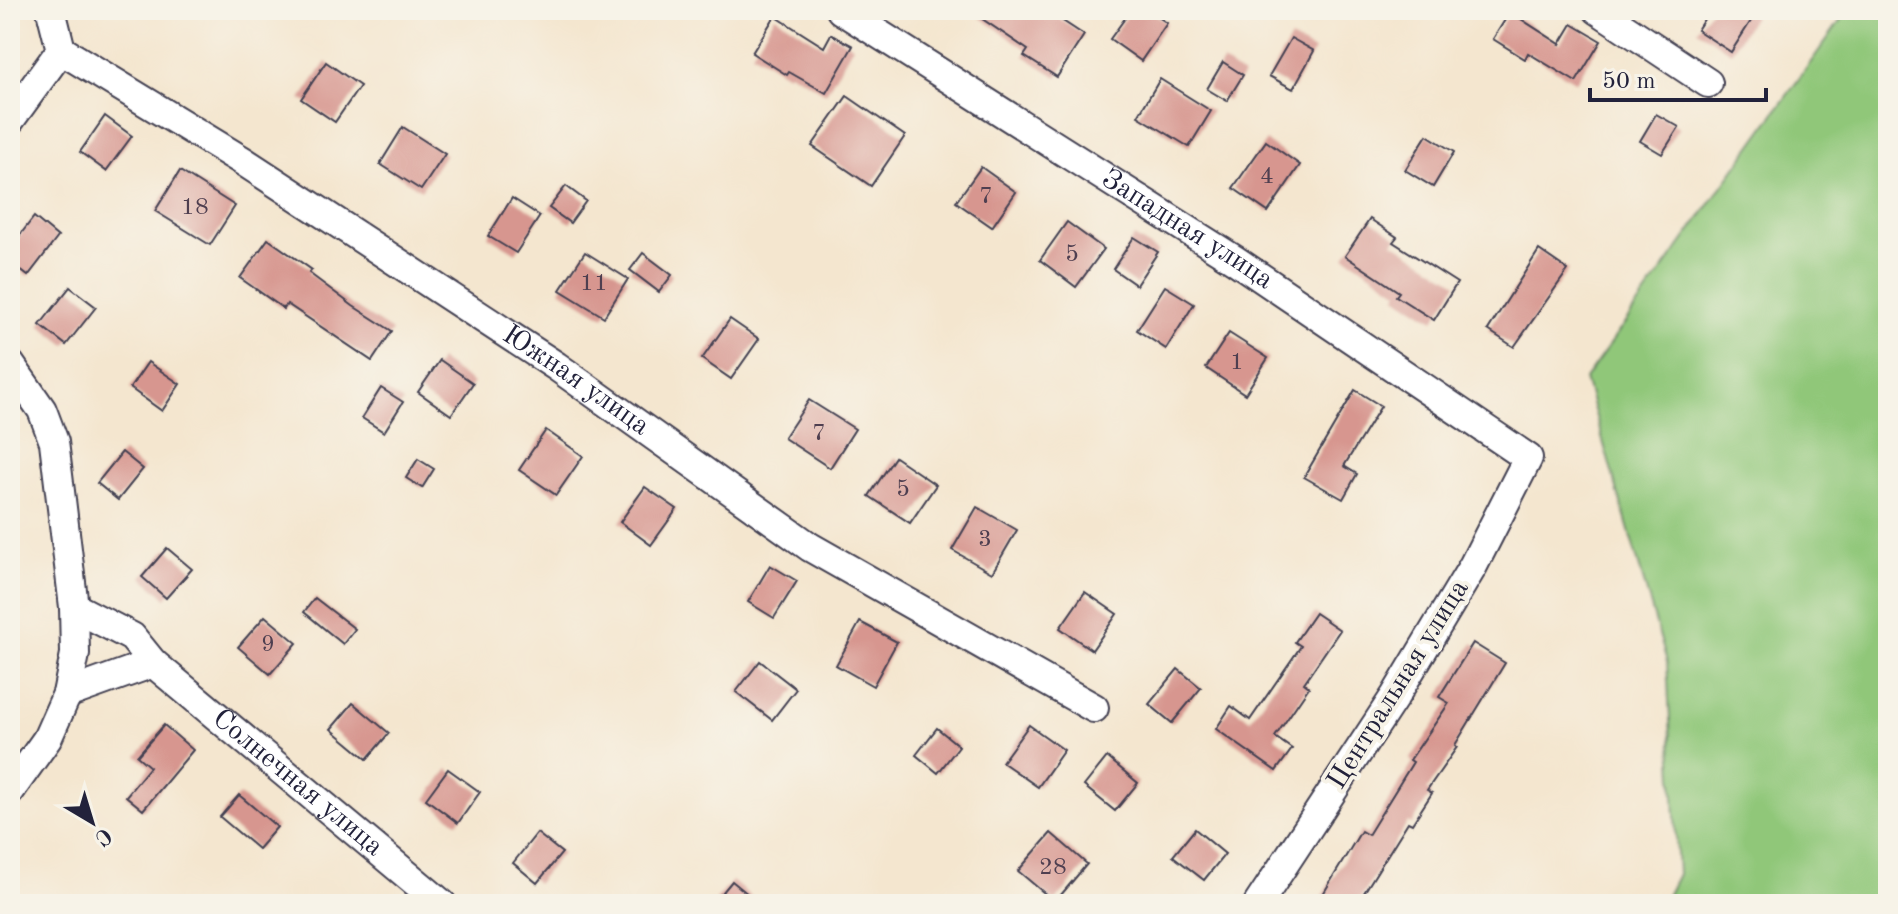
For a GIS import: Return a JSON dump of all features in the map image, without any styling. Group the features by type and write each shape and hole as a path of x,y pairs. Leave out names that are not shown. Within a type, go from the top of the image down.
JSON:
{"street":[{"path":"10,120 61,50 51,10"},
{"name":"Западная улица","path":"841,10 1235,260 1528,458"},
{"path":"1598,10 1708,83"},
{"name":"Южная улица","path":"61,50 243,161 556,366 810,547 1094,708"},
{"path":"10,364 42,410 54,442 74,607 75,654 67,694 47,739 10,791"},
{"name":"Центральная улица","path":"1258,904 1403,683 1473,566 1528,458"},
{"name":"Солнечная улица","path":"74,607 132,637 153,663 442,904"},
{"path":"67,694 153,663"}],"green space":[{"path":"1848,10 1888,10 1888,904 1663,904 1678,874 1667,662 1585,379"}],"building":[{"path":"969,10 1046,10 1084,35 1057,77 1024,56 1028,50"},
{"path":"1131,10 1148,10 1167,23 1141,61 1110,39"},
{"path":"1710,10 1758,10 1731,52 1697,30"},
{"path":"1510,12 1560,44 1572,24 1601,41 1576,82 1528,53 1525,59 1493,39"},
{"path":"775,16 824,47 831,34 853,46 826,93 789,72 787,75 752,53"},
{"path":"1291,38 1314,51 1293,89 1269,76"},
{"path":"326,62 360,86 335,122 301,99"},
{"path":"1223,62 1243,75 1227,101 1207,89"},
{"path":"1160,79 1211,111 1189,147 1138,116"},
{"path":"847,96 905,136 871,186 812,146"},
{"path":"1656,114 1679,127 1662,154 1640,141"},
{"path":"105,116 132,136 106,171 80,152"},
{"path":"403,127 445,154 421,190 380,164"},
{"path":"1427,135 1454,152 1433,187 1405,170"},
{"path":"1266,141 1300,165 1268,212 1233,188"},
{"path":"981,167 1016,192 992,227 956,202"},
{"path":"180,171 235,206 210,245 155,211"},
{"path":"566,186 586,201 570,223 549,208"},
{"path":"512,198 540,216 516,253 488,236"},
{"path":"34,217 58,237 28,276 10,262 10,248"},
{"path":"1370,219 1397,237 1393,242 1457,283 1434,320 1396,296 1399,292 1345,256"},
{"path":"1067,222 1104,249 1076,287 1040,260"},
{"path":"1134,237 1158,252 1136,285 1113,269"},
{"path":"268,239 312,270 309,273 353,306 392,331 372,361 287,304 284,309 240,278"},
{"path":"1539,250 1568,270 1514,347 1488,330"},
{"path":"585,252 628,279 604,317 560,290"},
{"path":"643,253 672,275 659,292 630,270"},
{"path":"1165,286 1194,304 1166,349 1137,330"},
{"path":"70,287 96,307 66,345 40,325"},
{"path":"730,319 759,339 731,379 702,359"},
{"path":"1229,333 1268,358 1245,394 1206,368"},
{"path":"440,360 473,383 451,415 418,392"},
{"path":"148,362 180,384 162,411 130,388"},
{"path":"381,388 403,402 384,432 362,418"},
{"path":"1355,390 1381,406 1344,466 1357,474 1343,499 1304,477"},
{"path":"809,400 855,429 830,468 784,438"},
{"path":"546,430 583,456 556,495 519,470"},
{"path":"122,452 143,469 118,500 97,483"},
{"path":"895,457 936,485 910,523 869,496"},
{"path":"418,459 434,469 422,488 406,478"},
{"path":"645,487 677,509 651,545 620,522"},
{"path":"977,507 1017,530 992,573 952,550"},
{"path":"167,548 192,569 166,598 142,577"},
{"path":"770,565 797,581 774,618 748,602"},
{"path":"1085,592 1117,614 1092,650 1060,628"},
{"path":"315,598 355,629 343,644 304,612"},
{"path":"1315,613 1340,630 1304,683 1309,687 1275,737 1292,749 1276,771 1216,729 1231,706 1250,720 1301,646 1295,642"},
{"path":"265,616 297,643 270,674 238,647"},
{"path":"860,622 897,642 873,686 836,665"},
{"path":"1473,643 1505,663 1455,745 1457,747 1427,790 1432,793 1412,824 1408,822 1357,904 1317,904 1361,831 1368,835 1413,762 1410,760 1449,703 1439,697"},
{"path":"760,661 796,689 772,720 736,692"},
{"path":"1178,669 1201,688 1172,723 1149,704"},
{"path":"353,703 389,733 367,759 331,729"},
{"path":"164,725 193,750 143,810 126,796 150,767 137,756"},
{"path":"1029,725 1064,750 1038,787 1002,762"},
{"path":"937,728 959,746 938,773 916,755"},
{"path":"1107,757 1138,783 1115,811 1084,786"},
{"path":"448,769 480,792 458,823 426,799"},
{"path":"239,795 277,827 258,849 220,817"},
{"path":"1195,829 1225,854 1204,880 1173,856"},
{"path":"537,833 562,853 537,883 513,863"},
{"path":"1051,833 1087,864 1055,902 1018,871"},
{"path":"732,881 760,904 713,904"}]}
